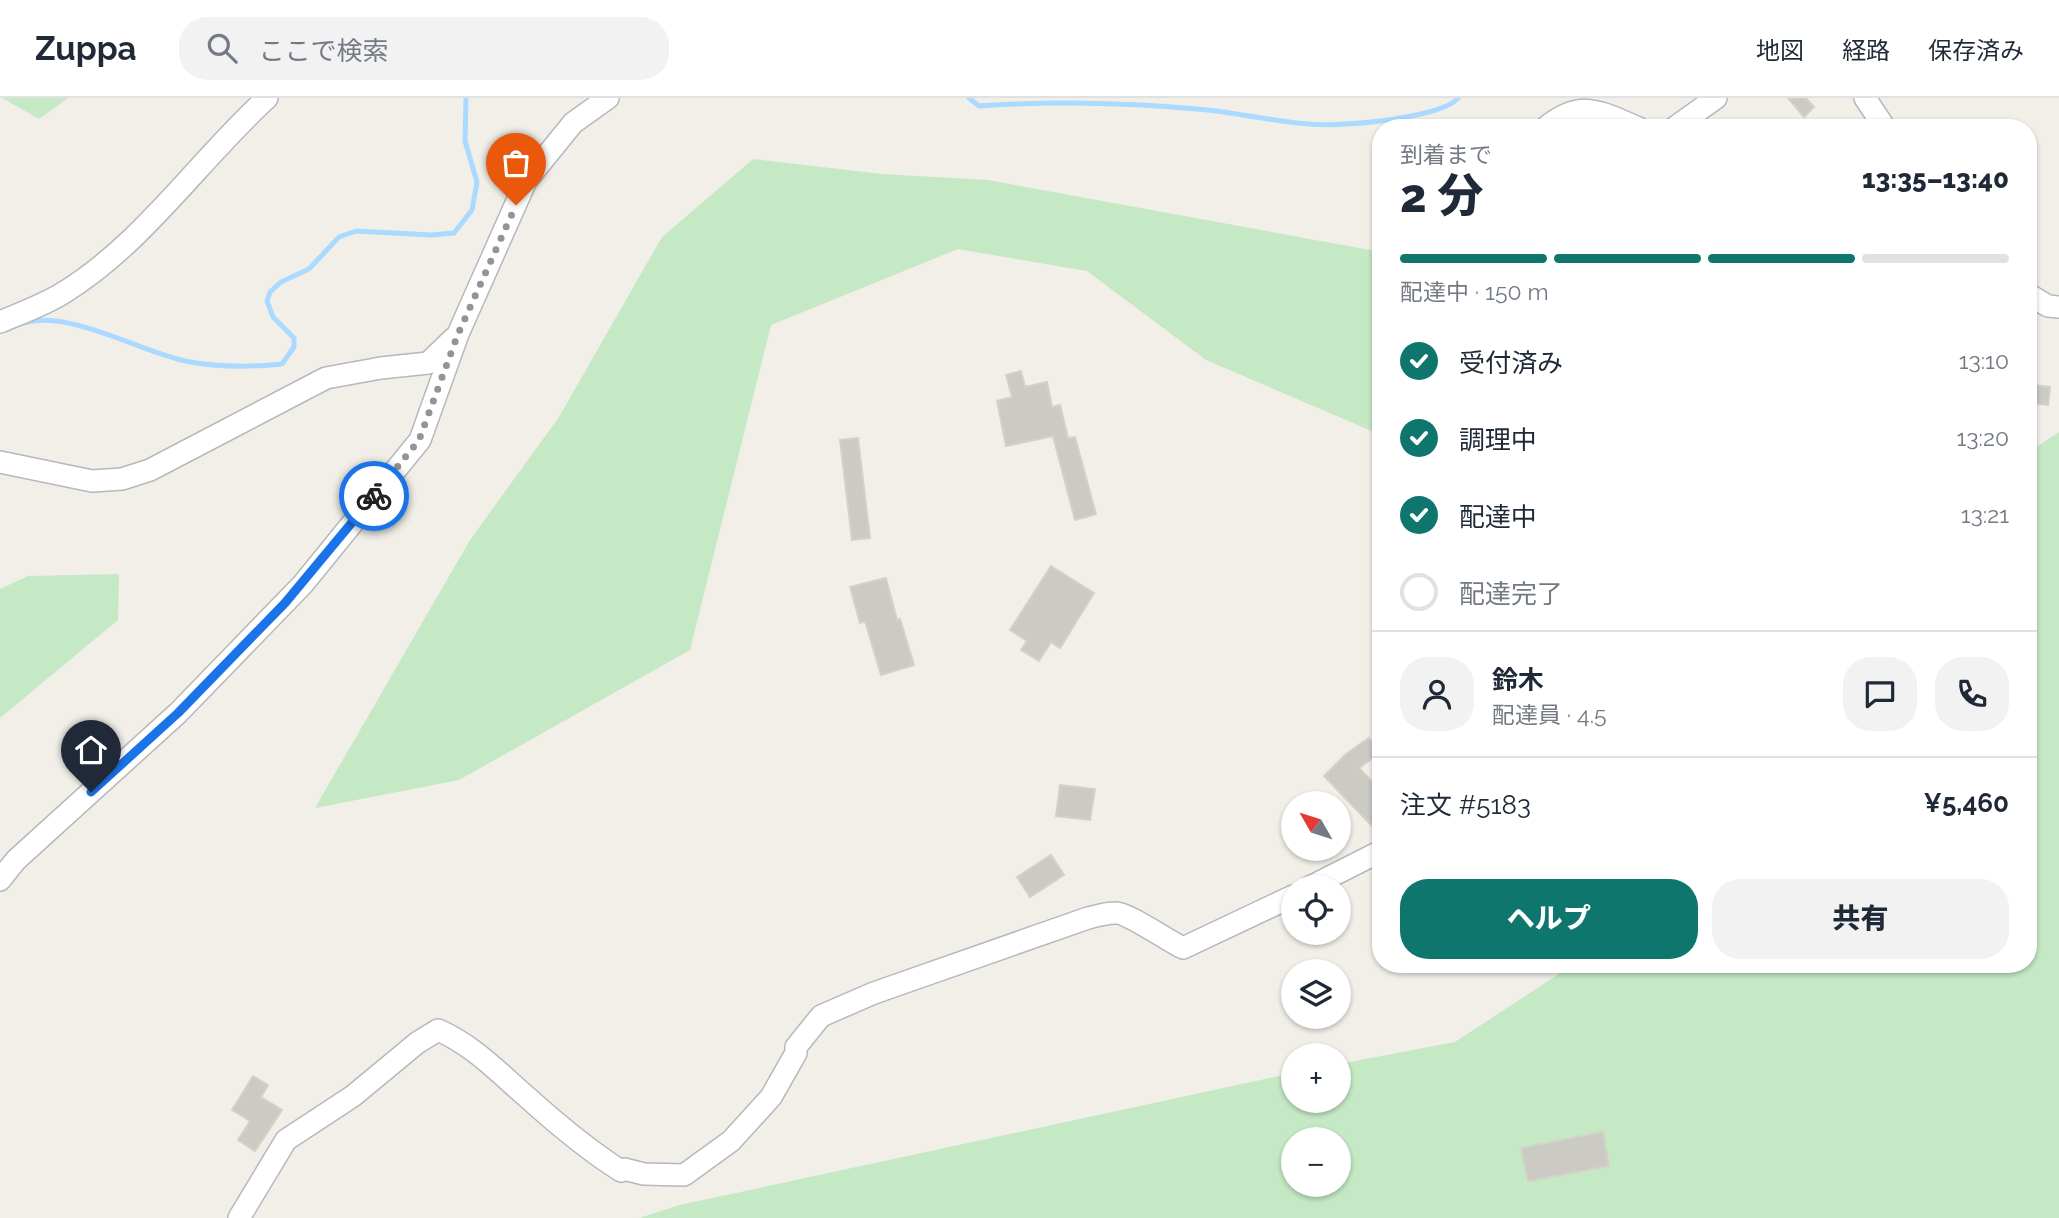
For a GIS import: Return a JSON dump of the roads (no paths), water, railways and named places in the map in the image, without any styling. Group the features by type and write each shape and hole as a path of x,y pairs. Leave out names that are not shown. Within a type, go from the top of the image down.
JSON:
{"street":[{"path":"0,323 63,294 124,247 267,98"},
{"path":"0,880 16,860 178,713 303,584 419,440 458,334 526,181 573,123 608,98"},
{"path":"1687,119 1716,98"},
{"path":"1865,98 1879,119"},
{"path":"1556,119 1583,108 1617,119"},
{"path":"2037,299 2048,306 2059,307"},
{"path":"0,462 92,481 122,479 150,470 326,379 381,368 428,363 458,334"},
{"path":"1334,875 1372,856"},
{"path":"239,1218 286,1140 353,1096 417,1042 438,1030 455,1037 487,1061 593,1153 621,1171 684,1175 731,1141 771,1097 796,1053 796,1047 821,1016 874,993 1088,918 1115,912 1125,914 1165,940 1183,948 1281,902"}],"waterway":[{"path":"23,323 42,320 84,327 190,362 236,366 282,364 294,347 294,338 273,317 267,301 270,292 281,282 309,269 339,237 356,231 431,235 454,233 472,210 477,182 465,141 466,98"},
{"path":"969,98 979,106 1064,103 1151,106 1208,110 1294,123 1329,125 1372,122"},
{"path":"1392,119 1438,109 1458,98"}]}
